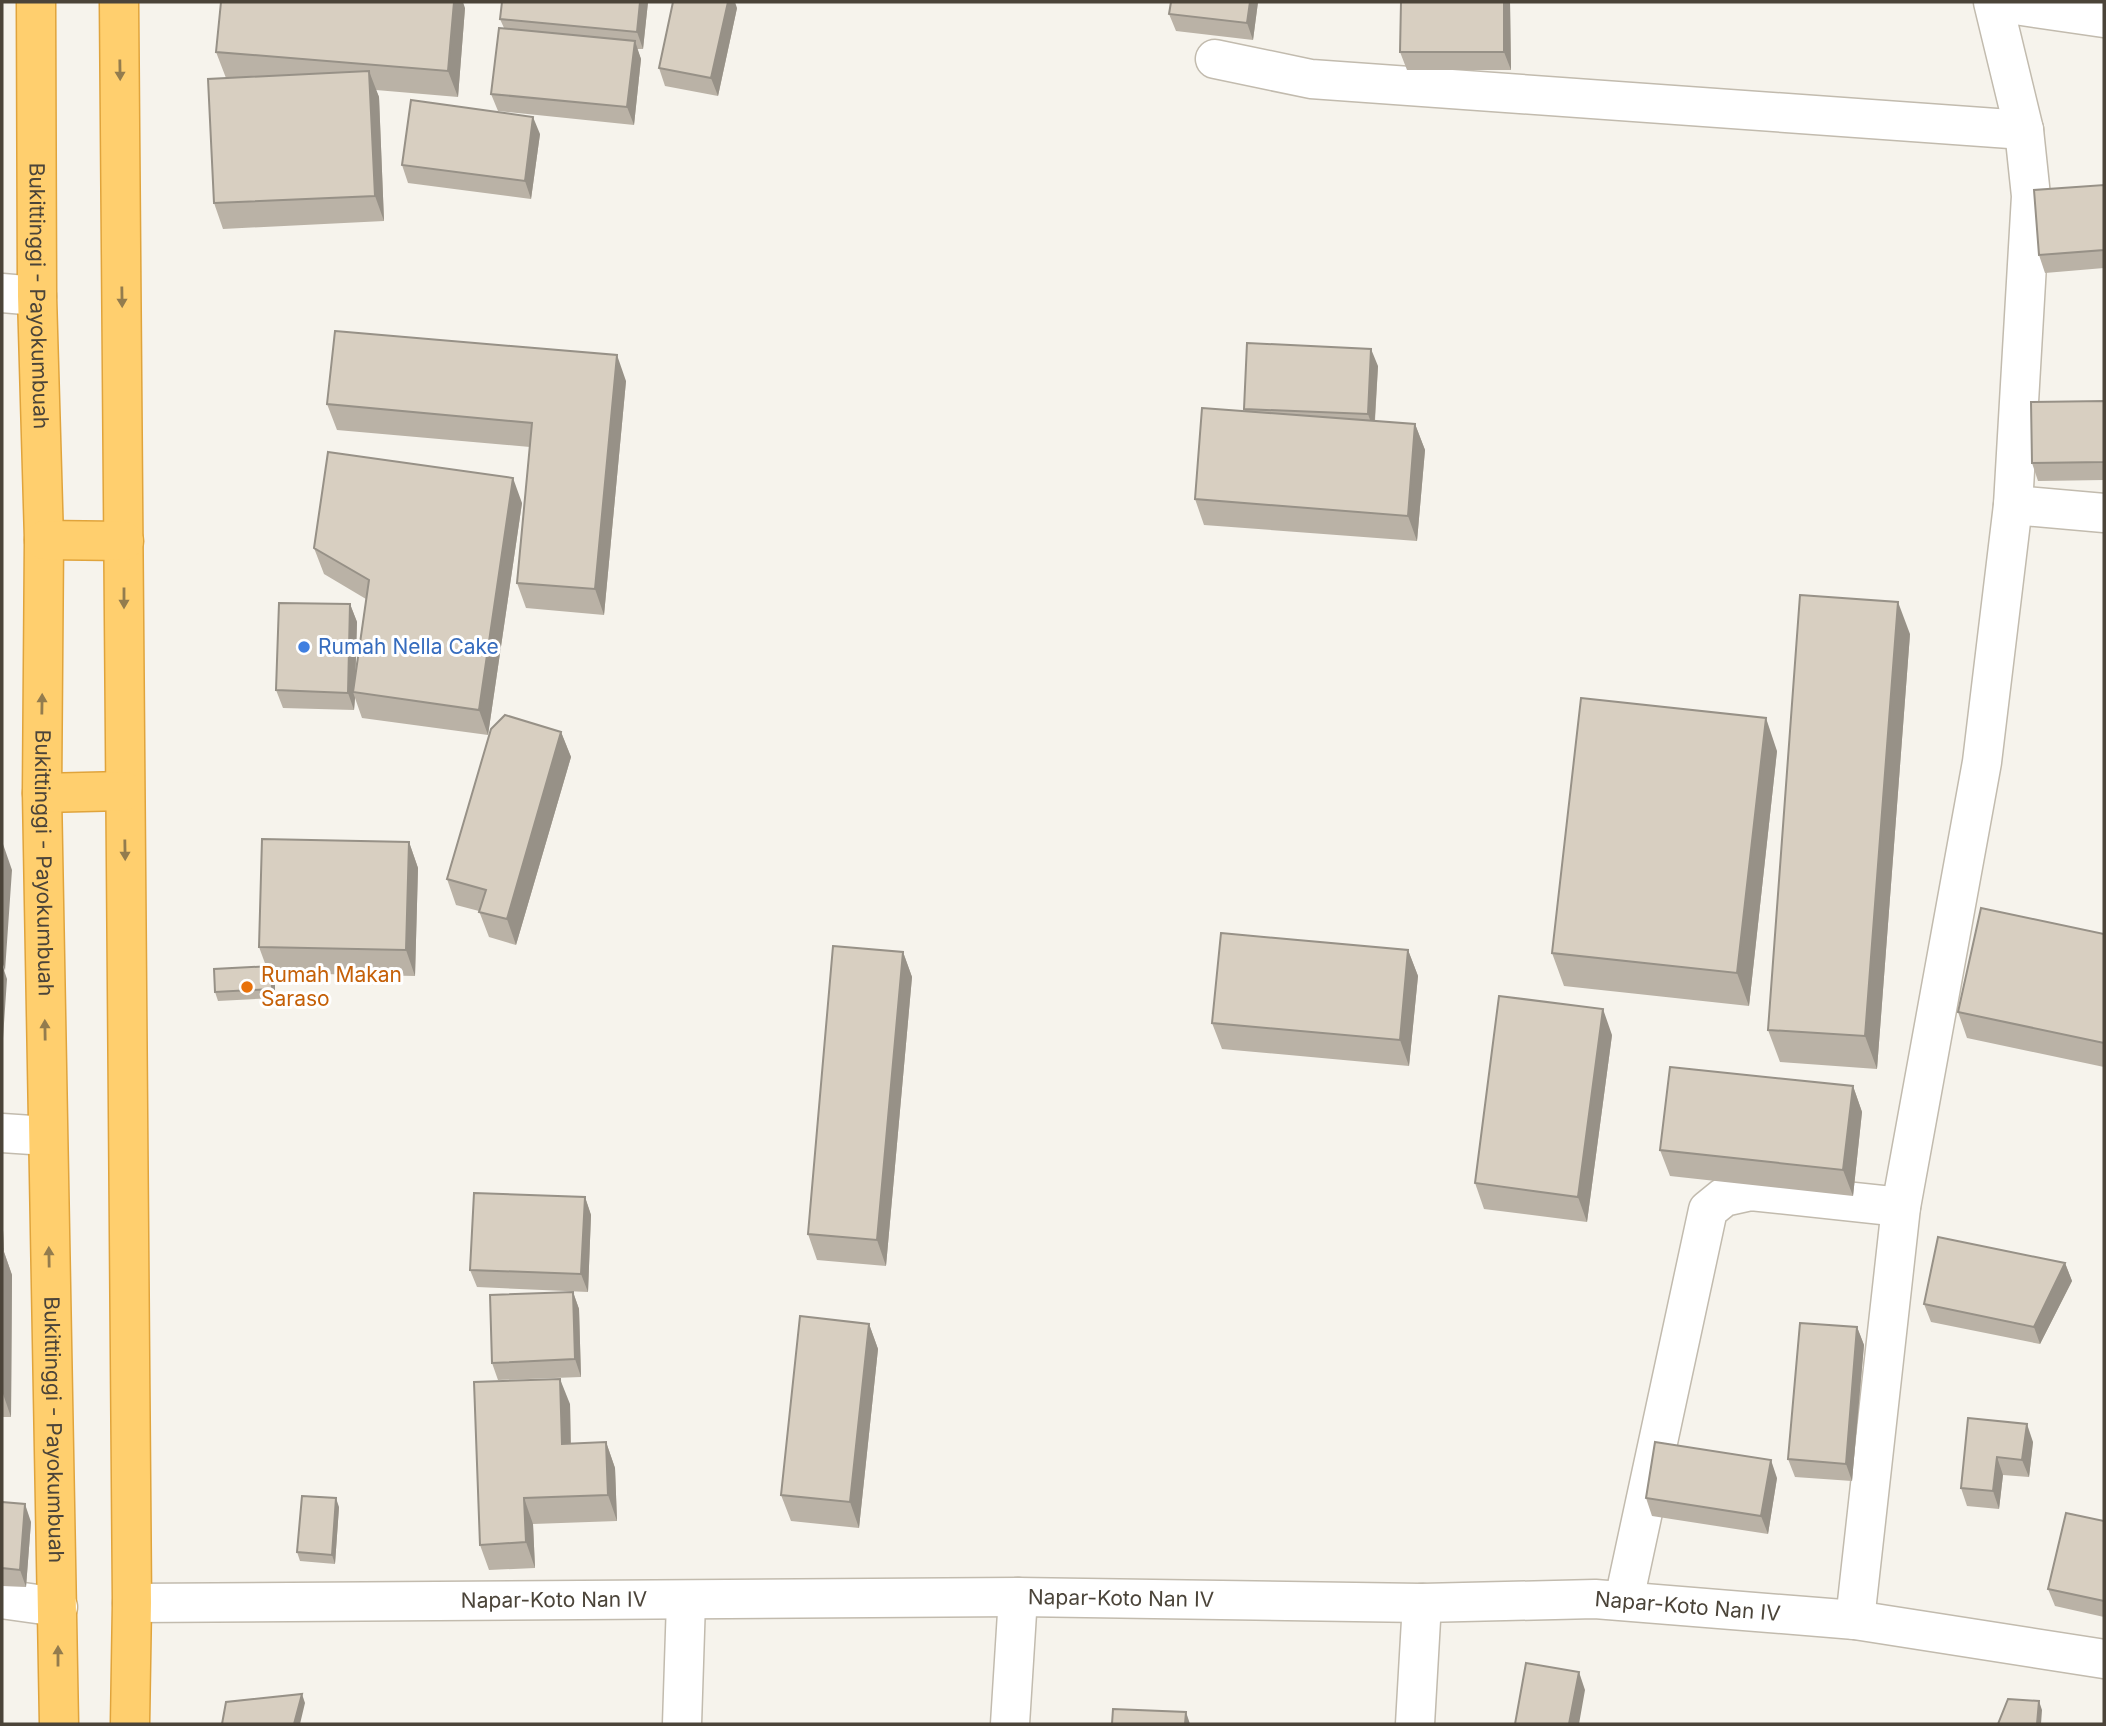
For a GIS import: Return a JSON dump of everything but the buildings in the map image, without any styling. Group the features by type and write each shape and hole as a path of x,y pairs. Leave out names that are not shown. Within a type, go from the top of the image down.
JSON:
{"highway":[{"name":"Bukittinggi - Payokumbuah","path":"36,2 19,295 44,540 42,793 59,1724"},
{"path":"119,2 132,1603 130,1724"},
{"path":"44,540 124,541"},
{"path":"42,793 124,791"}],"street":[{"path":"1855,1619 1901,1207 1982,762 2013,505 2031,196 2024,130 1994,2 2104,18"},
{"path":"1215,59 1311,79 2024,130"},
{"path":"2013,505 2104,513"},
{"path":"2,1133 47,1136"},
{"path":"1624,1600 1708,1210 1724,1197 1751,1191 1901,1207"},
{"path":"1010,1724 1018,1597"},
{"name":"Napar-Koto Nan IV","path":"132,1603 1018,1597 1422,1603 1624,1600 1855,1619 2104,1659"},
{"path":"2,1599 58,1606"},
{"path":"682,1724 686,1601"},
{"path":"1415,1724 1422,1603"}],"place":[{"name":"Rumah Nella Cake","path":"304,647"},
{"name":"Rumah Makan Saraso","path":"247,987"}]}
